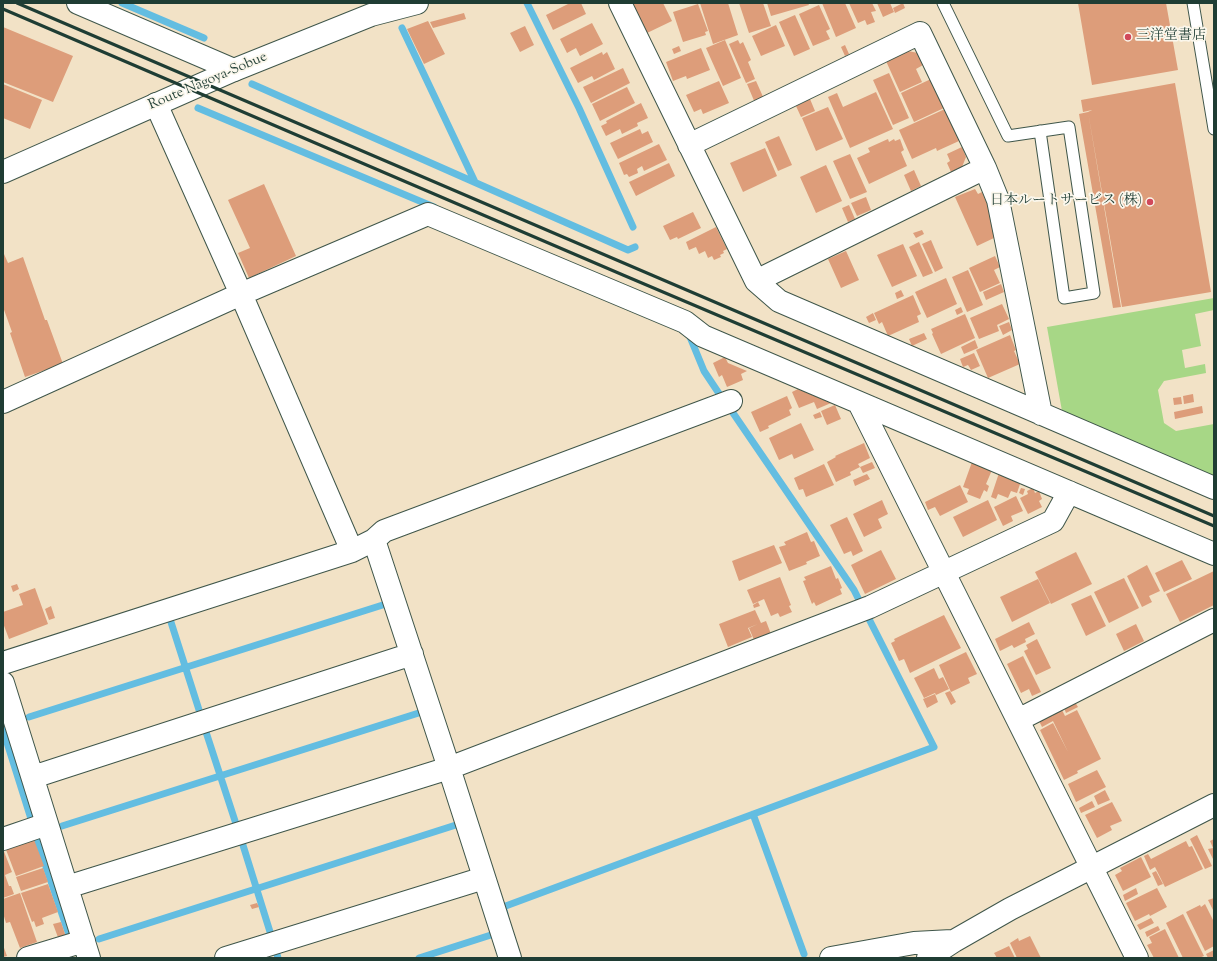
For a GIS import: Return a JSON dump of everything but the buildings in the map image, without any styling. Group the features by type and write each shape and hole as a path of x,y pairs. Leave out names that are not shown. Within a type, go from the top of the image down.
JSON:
{"street":[{"path":"78,3 234,70"},
{"name":"Route Nagoya-Sobue","path":"3,172 234,70 371,15 417,3"},
{"path":"620,3 756,281 779,301 1214,488"},
{"path":"689,145 920,34 998,200 1041,414"},
{"path":"156,104 241,294 352,551"},
{"path":"756,281 984,168"},
{"path":"3,402 241,294 428,214 686,322 703,336 1214,554"},
{"path":"3,663 352,551 374,540 384,531 731,401"},
{"path":"859,402 1137,958"},
{"path":"67,887 449,768 870,606 1053,521 1069,492"},
{"path":"374,540 510,958"},
{"path":"1018,720 1214,620"},
{"path":"33,777 412,654"},
{"path":"3,683 87,950 28,958"},
{"path":"928,958 954,941 1010,909 1214,805"},
{"path":"3,839 47,824"},
{"path":"226,958 484,878"},
{"path":"831,958 914,943 954,941"}],"lane":[{"path":"943,3 1008,136 1069,127 1094,293 1064,298 1040,132"},
{"path":"1193,3 1214,129"}],"green space":[{"path":"1214,298 1214,310 1195,314 1201,346 1182,350 1185,368 1205,364 1206,373 1164,381 1158,390 1164,423 1176,431 1214,424 1214,476 1062,411 1047,327"}],"waterway":[{"path":"122,3 204,38"},
{"path":"527,3 579,108 633,227"},
{"path":"402,28 475,182"},
{"path":"252,84 628,250 635,247"},
{"path":"198,108 434,207"},
{"path":"690,337 704,371 722,398"},
{"path":"731,410 854,590 860,602"},
{"path":"29,717 389,603"},
{"path":"505,914 503,907 934,747 868,617"},
{"path":"170,619 200,713"},
{"path":"62,826 425,711"},
{"path":"3,730 32,822"},
{"path":"206,732 237,827"},
{"path":"753,814 804,954"},
{"path":"99,939 459,824"},
{"path":"36,837 68,932"},
{"path":"242,842 271,935"},
{"path":"419,958 494,934"},
{"path":"276,950 278,958"}],"railway":[{"path":"17,3 1214,516"},
{"path":"3,9 623,275 1214,526"}],"place":[{"name":"三洋堂書店","path":"1128,37"},
{"name":"日本ルートサービス (株)","path":"1150,202"}]}
